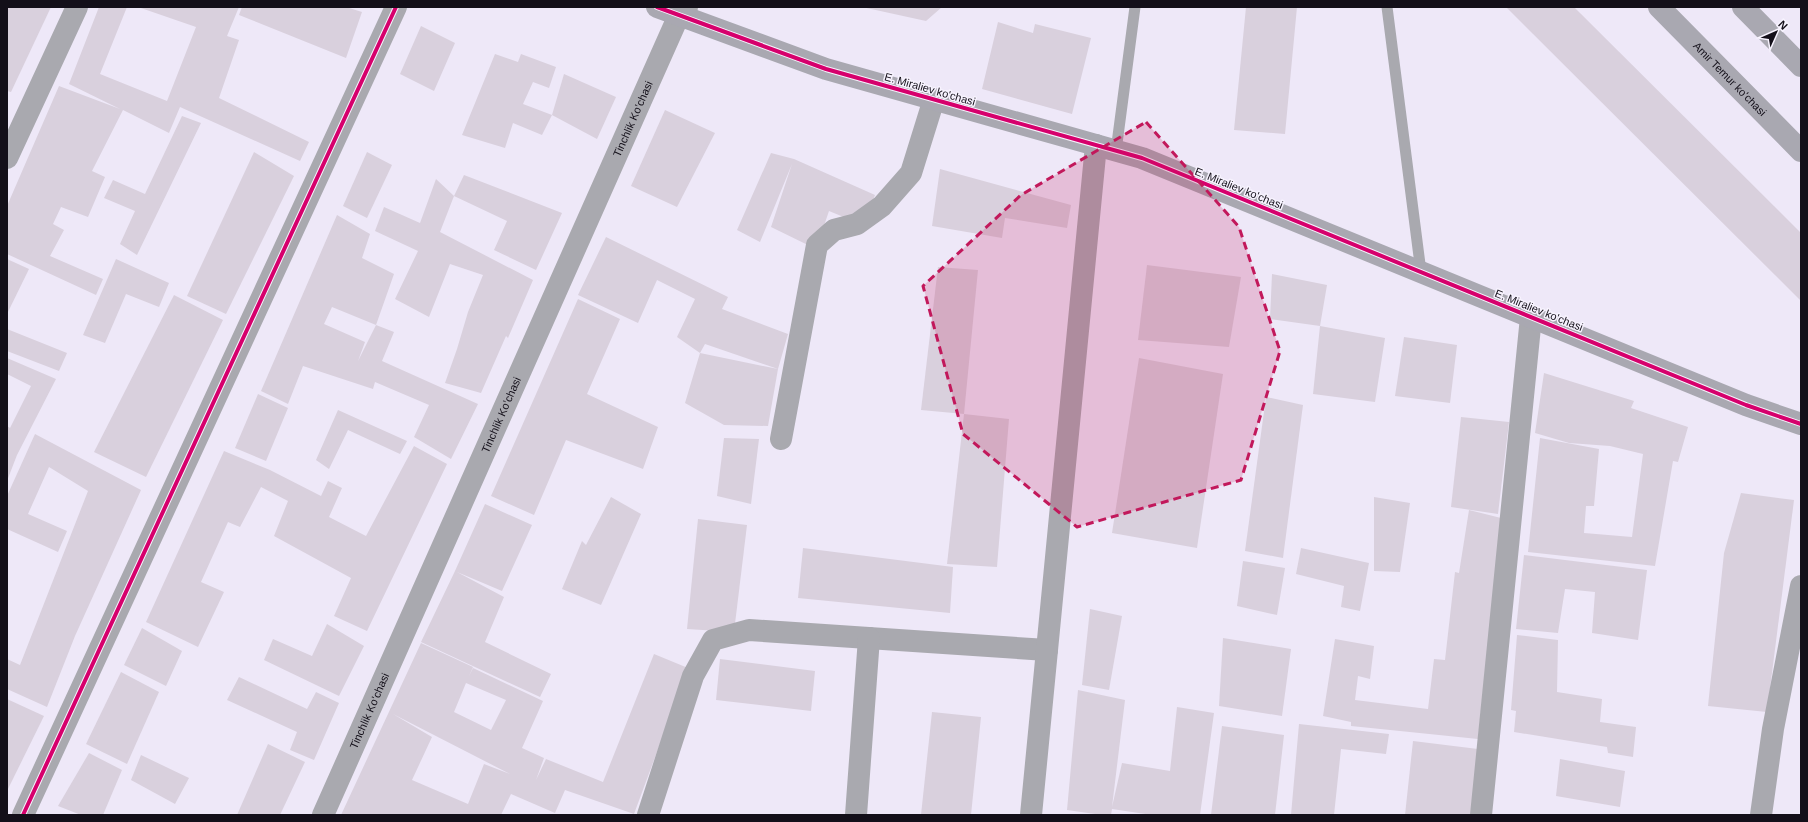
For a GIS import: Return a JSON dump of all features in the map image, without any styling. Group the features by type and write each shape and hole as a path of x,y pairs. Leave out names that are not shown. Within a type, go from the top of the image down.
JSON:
{"street":[{"path":"7,158 77,7"},
{"path":"23,815 396,7"},
{"name":"E. Miraliev ko'chasi","path":"656,7 683,11 826,69 1142,158 1746,405 1801,424"},
{"name":"Amir Temur ko'chasi","path":"1658,7 1801,151"},
{"path":"1743,7 1801,66"},
{"name":"Tinchlik Ko’chasi","path":"323,815 683,11"},
{"path":"781,439 817,245 834,230 857,224 882,206 911,173 934,99"},
{"path":"1031,815 1047,650 1106,148"},
{"path":"1482,815 1531,317"},
{"path":"1761,815 1773,729 1801,586"},
{"path":"648,815 693,676 713,640 749,630 1047,650"},
{"path":"856,815 869,638"}],"lane":[{"path":"1106,148 1135,7"},
{"path":"1387,7 1421,272"}],"highlighted area":[{"path":"1146,122 1239,227 1280,351 1241,480 1077,527 963,434 923,286 1021,195"}],"building":[{"path":"7,7 51,7 11,92 7,91"},
{"path":"99,7 127,7 100,74 167,101 196,27 138,7 239,7 227,36 239,40 219,98 309,142 300,161 180,107 169,133 123,110 92,171 105,177 88,217 61,207 53,224 64,230 50,256 103,279 96,295 7,254 7,206 59,86 120,109 69,84"},
{"path":"242,7 346,7 362,12 346,58 239,15"},
{"path":"862,7 942,7 926,21"},
{"path":"1246,7 1297,7 1285,134 1234,130"},
{"path":"1506,7 1574,7 1801,233 1801,301"},
{"path":"998,22 1033,33 1035,24 1091,38 1072,114 982,89"},
{"path":"421,26 455,43 434,91 400,74"},
{"path":"495,54 518,62 521,54 556,67 549,88 533,82 523,104 552,115 542,135 513,123 505,148 462,135"},
{"path":"564,74 616,97 597,139 552,115"},
{"path":"665,110 715,133 677,207 631,186"},
{"path":"182,116 201,123 137,255 120,244 135,211 104,198 113,180 145,194"},
{"path":"254,152 294,176 226,314 187,296"},
{"path":"367,152 392,165 367,218 343,206"},
{"path":"771,153 794,159 875,195 863,225 829,211 816,249 771,227 792,164 760,242 737,230"},
{"path":"940,169 1071,205 1067,228 1005,218 1002,238 932,226"},
{"path":"464,175 562,213 536,270 494,250 507,221 454,196"},
{"path":"436,179 454,196 440,232 533,280 508,338 506,336 481,393 445,383 468,312 483,275 450,264 429,317 395,299 418,251 375,231 384,207 420,223"},
{"path":"337,215 370,234 362,258 394,274 376,325 394,332 382,361 478,404 451,459 414,437 429,405 375,382 373,389 303,366 288,404 261,391","holes":["332,307 376,325 358,361 365,342 324,324"]},
{"path":"606,237 728,297 722,309 788,334 778,369 705,344 700,353 677,337 695,299 657,280 638,323 578,295"},
{"path":"7,259 29,269 7,314"},
{"path":"116,259 169,283 159,307 126,294 105,343 83,335"},
{"path":"1147,265 1241,277 1229,347 1138,340"},
{"path":"938,267 978,270 964,414 921,410"},
{"path":"1272,274 1327,285 1320,326 1270,319"},
{"path":"174,295 223,320 146,477 94,452"},
{"path":"578,299 620,319 587,394 658,427 643,469 566,440 534,515 491,496"},
{"path":"1320,326 1385,338 1375,402 1313,394"},
{"path":"7,329 67,353 59,371 7,351"},
{"path":"1404,337 1457,345 1450,403 1395,396"},
{"path":"700,353 778,369 768,426 724,425 685,403"},
{"path":"7,358 56,379 17,455 7,481 7,426 10,428 31,386 7,374"},
{"path":"1139,358 1223,374 1197,548 1112,533"},
{"path":"1544,373 1634,401 1631,408 1688,427 1678,462 1673,461 1655,566 1528,552 1540,438 1599,449 1594,506 1586,506 1584,533 1632,537 1643,454 1610,446 1569,443 1535,433"},
{"path":"258,394 288,408 266,461 235,448"},
{"path":"1266,397 1303,405 1283,558 1245,551"},
{"path":"338,410 407,441 400,454 348,430 329,469 316,460"},
{"path":"964,414 1009,419 997,567 947,564"},
{"path":"1461,417 1509,422 1498,514 1451,507"},
{"path":"35,434 141,490 75,636 47,707 7,689 7,659 20,665 88,491 49,467 28,514 67,531 58,552 7,529 7,496"},
{"path":"724,438 759,439 751,504 717,496"},
{"path":"414,446 447,464 367,631 334,616 351,578 274,536 288,501 261,487 240,527 228,522 201,582 224,592 198,647 146,622 224,451 270,470 321,496 328,481 342,488 329,517 366,536"},
{"path":"1741,493 1794,500 1767,712 1708,706 1724,553"},
{"path":"611,497 641,514 601,605 562,589 582,541 586,545"},
{"path":"1374,497 1410,503 1400,572 1374,571"},
{"path":"485,504 532,525 502,591 457,572 504,597 485,642 551,674 540,697 421,642"},
{"path":"1469,510 1501,518 1478,739 1351,726 1351,722 1323,716 1335,639 1374,646 1370,679 1358,676 1355,700 1428,709 1434,659 1445,660 1455,572 1459,573"},
{"path":"698,519 747,525 734,632 687,629"},
{"path":"803,548 953,567 950,613 798,598"},
{"path":"1301,548 1369,563 1360,611 1341,607 1344,586 1296,574"},
{"path":"1524,555 1647,570 1638,640 1592,633 1595,592 1565,589 1558,633 1516,629"},
{"path":"1243,561 1285,568 1277,615 1237,606"},
{"path":"1090,609 1122,616 1109,690 1082,685"},
{"path":"327,624 364,646 339,696 264,660 273,639 312,656"},
{"path":"142,628 182,651 166,686 124,665"},
{"path":"1517,635 1558,640 1557,692 1602,699 1600,722 1636,727 1633,757 1608,753 1607,747 1514,732 1516,711 1511,710"},
{"path":"1223,638 1291,649 1282,716 1219,706"},
{"path":"421,643 473,667 469,676 473,668 543,701 522,748 544,758 536,780 546,759 603,782 654,654 688,668 634,814 565,790 555,813 511,794 501,815 341,815","holes":["466,683 506,700 491,730 454,712","393,714 510,774 484,764 468,804 412,780 432,737"]},
{"path":"720,659 815,671 811,711 716,700"},
{"path":"121,672 159,692 127,764 86,744"},
{"path":"239,677 307,709 316,692 339,703 314,760 290,750 297,732 227,700"},
{"path":"1078,690 1125,700 1112,807 1122,763 1170,771 1177,707 1214,713 1200,815 1152,815 1112,809 1111,815 1102,815 1067,810"},
{"path":"7,699 44,716 7,791"},
{"path":"932,712 981,717 971,815 921,815"},
{"path":"1299,724 1389,734 1386,754 1341,749 1334,815 1291,815"},
{"path":"1222,726 1284,735 1275,815 1211,815"},
{"path":"1413,741 1478,749 1471,815 1405,815"},
{"path":"268,744 305,762 280,815 237,815"},
{"path":"89,753 122,770 103,815 81,815 58,806"},
{"path":"141,755 189,778 175,804 131,780"},
{"path":"1560,759 1625,771 1620,807 1556,796"}],"cycle path":[{"path":"23,815 396,7"},
{"path":"657,7 826,69 1142,158 1746,405 1801,424"}]}
